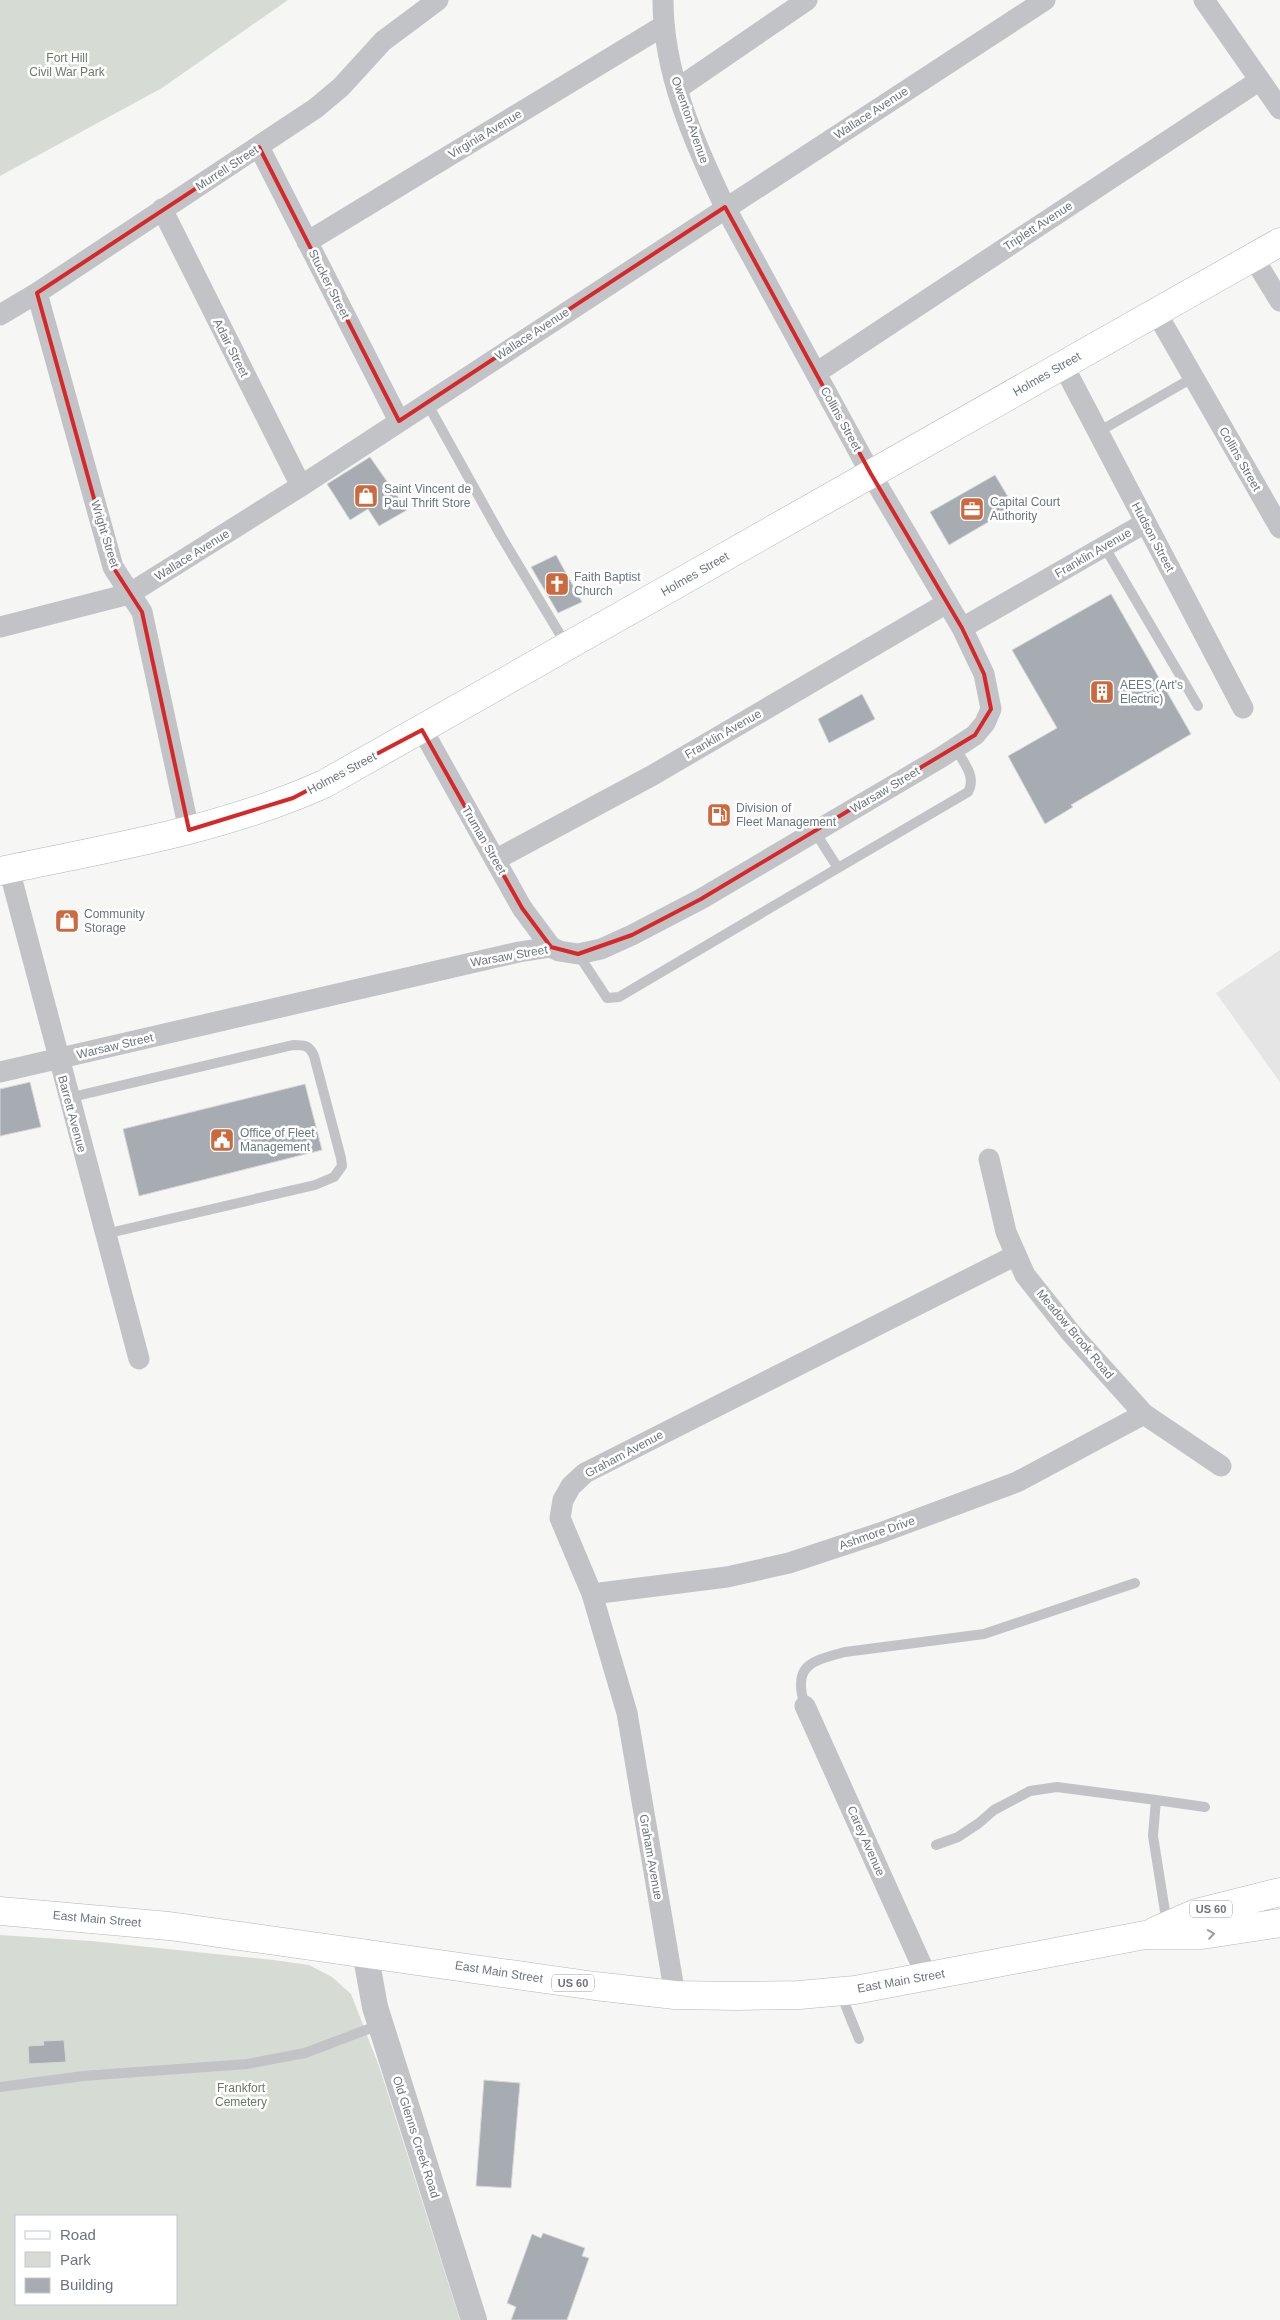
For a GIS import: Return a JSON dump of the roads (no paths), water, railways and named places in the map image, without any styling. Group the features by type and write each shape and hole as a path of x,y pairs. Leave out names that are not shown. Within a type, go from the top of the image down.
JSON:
{"main road":[{"name":"Holmes Street","path":"5,870 228,820 293,798 350,771 1280,242"},
{"name":"East Main Street","path":"0,1910 169,1926 365,1952 595,1986 675,1995 799,1995 840,1991 927,1977 1156,1930 1196,1913 1280,1892"},
{"name":"East Main Street","path":"1156,1930 1202,1935 1280,1922"}],"street":[{"name":"Murrell Street","path":"0,315 37,293 259,147 335,93 383,41 438,0"},
{"name":"Owenton Avenue","path":"663,0 663,26 677,89 694,138 725,207"},
{"path":"677,89 807,0"},
{"name":"Wallace Avenue","path":"0,627 129,594 301,486 725,207 1045,0"},
{"path":"1204,0 1280,109"},
{"name":"Virginia Avenue","path":"307,242 663,26"},
{"name":"Triplett Avenue","path":"816,373 1260,80"},
{"name":"Stucker Street","path":"259,147 399,421"},
{"name":"Collins Street","path":"725,207 871,474 962,628"},
{"name":"Adair Street","path":"162,209 301,486"},
{"path":"1253,257 1280,301"},
{"name":"Wright Street","path":"37,293 113,567 142,612 189,830"},
{"name":"Collins Street","path":"1156,312 1280,528"},
{"name":"Hudson Street","path":"1063,365 1243,708"},
{"name":"Franklin Avenue","path":"962,628 1145,523"},
{"name":"Franklin Avenue","path":"495,860 653,775 947,604"},
{"name":"Warsaw Street","path":"0,1072 439,969 551,947 559,951 578,954 601,949 632,935 701,899 975,735 985,723 991,709 984,674 962,628"},
{"name":"Truman Street","path":"422,729 522,908 551,947"},
{"name":"Barrett Avenue","path":"5,870 58,1059 138,1359"},
{"name":"Meadow Brook Road","path":"989,1159 1006,1232 1025,1275 1071,1333 1144,1414 1221,1466"},
{"name":"Graham Avenue","path":"675,1995 627,1714 592,1594 560,1518 563,1500 571,1486 585,1473 1016,1255"},
{"name":"Ashmore Drive","path":"592,1594 727,1577 798,1560 880,1533 1017,1482 1144,1414"},
{"name":"Carey Avenue","path":"805,1706 927,1977"},
{"name":"Old Glenns Creek Road","path":"365,1952 375,2007 474,2320"}],"lane":[{"path":"1098,432 1194,378"},
{"path":"426,403 500,536 568,647"},
{"path":"1104,546 1198,706"},
{"path":"578,954 607,998 619,998 968,792 972,785 972,777 955,748"},
{"path":"815,832 838,868"},
{"path":"68,1098 293,1045 304,1044 310,1048 319,1075 341,1158 342,1166 334,1177 315,1185 105,1234"},
{"path":"805,1706 800,1689 800,1676 812,1664 826,1657 845,1652 984,1634 1135,1583"},
{"path":"936,1845 958,1837 994,1810 1030,1791 1057,1788 1205,1807"},
{"path":"1156,1800 1152,1836 1156,1930"},
{"path":"840,1991 859,2039"},
{"path":"0,2087 83,2076 248,2064 305,2053 381,2024"}],"place":[{"name":"Saint Vincent de Paul Thrift Store","path":"366,496"},
{"name":"Capital Court Authority","path":"972,509"},
{"name":"Faith Baptist Church","path":"557,584"},
{"name":"AEES (Art's Electric)","path":"1102,692"},
{"name":"Division of Fleet Management","path":"719,815"},
{"name":"Community Storage","path":"67,921"},
{"name":"Office of Fleet Management","path":"222,1140"}],"park label":[{"name":"Fort Hill Civil War Park","path":"67,65"},
{"name":"Frankfort Cemetery","path":"241,2095"}]}
